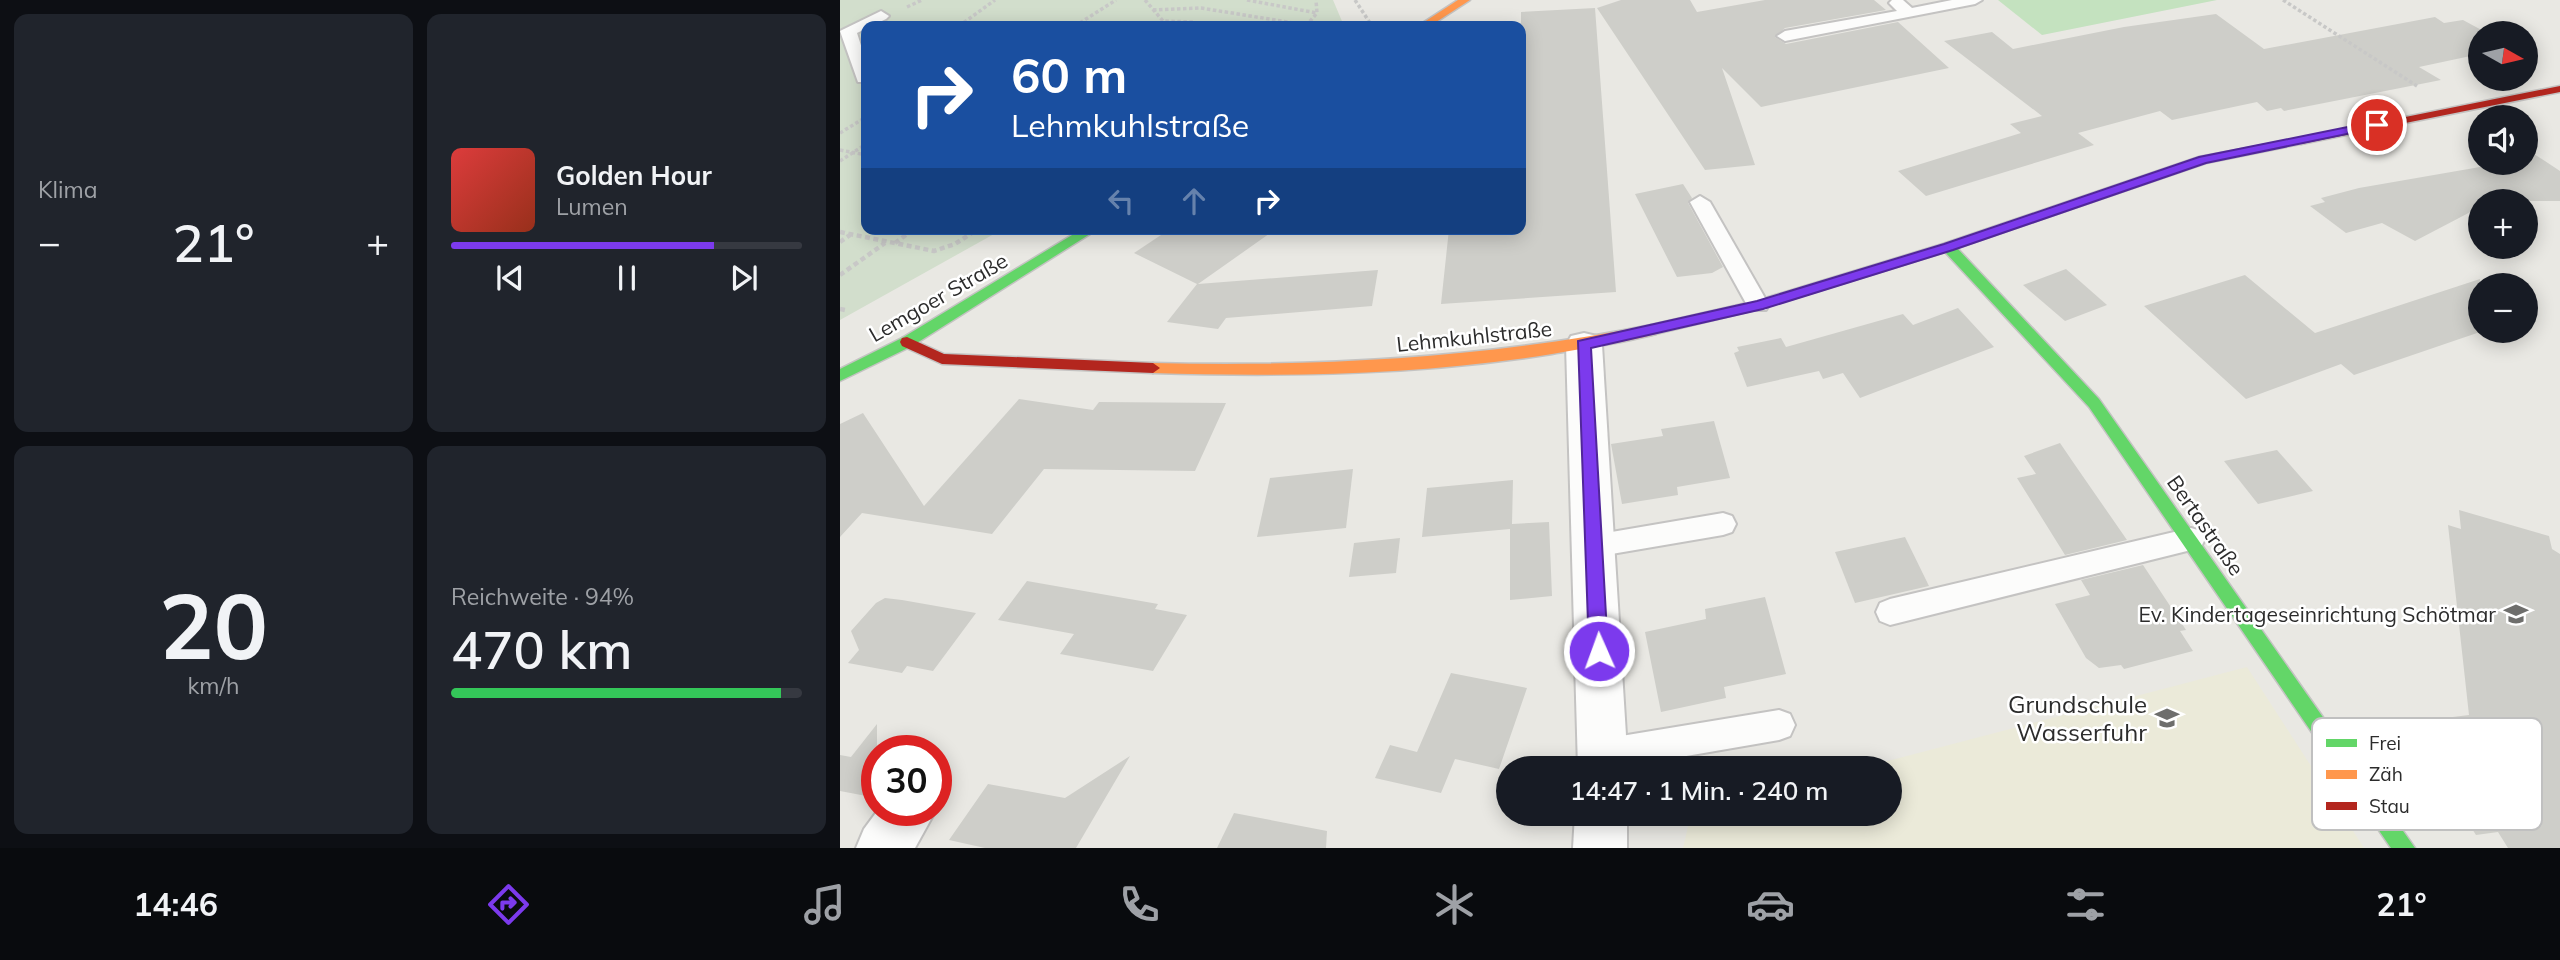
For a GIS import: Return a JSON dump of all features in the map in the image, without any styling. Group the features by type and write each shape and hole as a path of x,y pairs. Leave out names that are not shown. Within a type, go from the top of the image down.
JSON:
{"street":[{"path":"1431,21 1465,0"},
{"name":"Lehmkuhlstraße","path":"907,342 942,359 1211,370 1401,366 1584,345 1758,305 1948,247 2203,160 2560,89"},
{"name":"Lemgoer Straße","path":"840,376 907,342 1081,235"},
{"name":"Bertastraße","path":"1948,247 2094,402 2314,718"},
{"path":"1584,345 1603,756"},
{"path":"883,848 899,826"},
{"path":"1600,848 1601,826"},
{"name":"Bertastraße","path":"2392,830 2404,848"}],"lane":[{"path":"1894,0 1909,13"},
{"path":"1784,36 1975,0"},
{"path":"869,21 881,16"},
{"path":"861,25 844,32 861,69"},
{"path":"840,73 861,77"},
{"path":"1700,202 1758,305"},
{"path":"1594,546 1723,524"},
{"path":"1890,612 2191,539"},
{"path":"1632,756 1779,725"}],"path":[{"path":"966,21 995,0"},
{"path":"1083,21 1116,0"},
{"path":"1145,0 1163,21"},
{"path":"1247,0 1317,13"},
{"path":"1310,21 1317,13 1316,0"},
{"path":"1355,0 1369,21"},
{"path":"2283,0 2453,109"},
{"path":"1153,10 1200,8 1277,21"},
{"path":"840,133 861,120"},
{"path":"840,161 861,147"},
{"path":"840,150 861,154"},
{"path":"840,232 934,251 955,244 969,235"},
{"path":"840,242 851,234"},
{"path":"894,244 906,235"},
{"path":"840,275 886,242"}],"shaded area":[{"path":"840,0 1333,0 1342,21 861,21 861,235 992,235 840,320"},
{"name":"Grundschule Wasserfuhr","path":"2247,667 2312,768 2312,830 2352,830 2364,848 1683,848 1688,826 1902,826 1902,757"}],"green space":[{"path":"1998,0 2217,0 2042,35"}],"building":[{"path":"1621,0 1690,0 1697,12 1765,0 1874,0 1886,10 1785,28 1775,37 1786,44 1898,22 1949,68 1761,107 1722,68 1755,165 1705,170 1597,8"},
{"path":"1595,8 1616,292 1441,304 1448,235 1526,235 1526,21 1521,21 1521,12"},
{"path":"2216,14 2264,49 2435,17 2444,23 2463,20 2468,23 2468,57 2419,67 2441,80 2284,111 2281,108 2267,111 2257,102 2172,120 2160,111 2078,133 2094,145 1926,196 1898,171 2021,133 2010,124 2042,116 1944,41 1992,32 2013,49 2124,27"},
{"path":"2538,157 2560,171 2560,201 2538,201 2538,189 2468,189 2468,213 2415,241 2382,223 2346,233 2310,206 2325,202 2321,198 2359,188 2468,169 2468,175 2538,175"},
{"path":"1683,184 1692,198 1688,203 1723,267 1712,273 1677,277 1635,194"},
{"path":"1161,235 1267,235 1198,284 1378,270 1372,306 1226,318 1218,329 1167,322 1197,284 1134,253"},
{"path":"2066,269 2107,305 2065,321 2023,285"},
{"path":"2245,275 2315,333 2468,283 2468,336 2354,375 2341,364 2246,399 2144,306"},
{"path":"1958,308 1994,347 1860,398 1843,373 1823,379 1819,371 1747,387 1734,353 1739,351 1737,347 1781,338 1786,347 1903,314 1913,325"},
{"path":"1019,399 1093,410 1099,402 1226,403 1195,471 1044,469 992,534 862,513 840,537 840,424 863,413 924,506"},
{"path":"1714,421 1730,478 1677,487 1678,495 1622,504 1611,444 1663,436 1661,429"},
{"path":"2060,443 2127,540 2065,555 2017,478 2036,474 2024,456"},
{"path":"2277,450 2313,491 2258,504 2224,461"},
{"path":"1353,469 1346,528 1257,537 1270,478"},
{"path":"1513,480 1512,524 1549,522 1552,596 1510,600 1510,529 1422,537 1427,488"},
{"name":"Ev. Kindertageseinrichtung Schötmar","path":"2459,510 2549,536 2552,549 2560,554 2560,848 2508,848 2498,832 2476,835 2473,830 2542,830 2542,718 2445,718 2469,715 2448,525 2461,529"},
{"path":"1905,537 1929,586 1855,603 1835,552"},
{"path":"1400,538 1396,573 1349,577 1354,543"},
{"path":"2143,565 2186,630 2180,631 2193,651 2124,669 2121,665 2099,668 2086,658 2055,604 2090,595 2081,580"},
{"path":"1027,581 1158,604 1155,609 1187,615 1153,671 1060,654 1074,634 998,620"},
{"path":"1765,597 1786,674 1724,687 1726,698 1661,712 1645,632 1706,619 1705,609"},
{"path":"885,598 976,613 933,671 907,666 902,673 848,663 859,650 851,631 876,603"},
{"path":"1451,673 1527,688 1503,756 1496,756 1496,768 1455,759 1441,793 1375,778 1390,745 1417,752"},
{"path":"877,724 877,735 868,735"},
{"path":"861,744 861,795 840,791 840,755 851,757"},
{"path":"1130,756 1076,848 985,848 949,840 988,784 1065,798"},
{"path":"1234,813 1327,831 1326,848 1217,848"}],"traffic: fast":[{"path":"1651,330 1758,305 1948,247 2203,160 2301,141"},
{"path":"840,376 907,342 1082,235"},
{"path":"1948,247 2094,403 2313,718"},
{"path":"2391,830 2404,848"}],"traffic: slow":[{"path":"1431,21 1465,0"},
{"path":"1153,368 1278,370 1404,365 1528,352 1651,330"}],"traffic: jam":[{"path":"2301,141 2560,89"},
{"path":"907,342 942,359 1153,368"}],"place":[{"name":"Ev. Kindertageseinrichtung Schötmar","path":"2516,614"},
{"name":"Grundschule Wasserfuhr","path":"2167,718"}],"route":[{"path":"1599,651 1584,345 1758,305 1948,247 2203,160 2377,125"}]}
